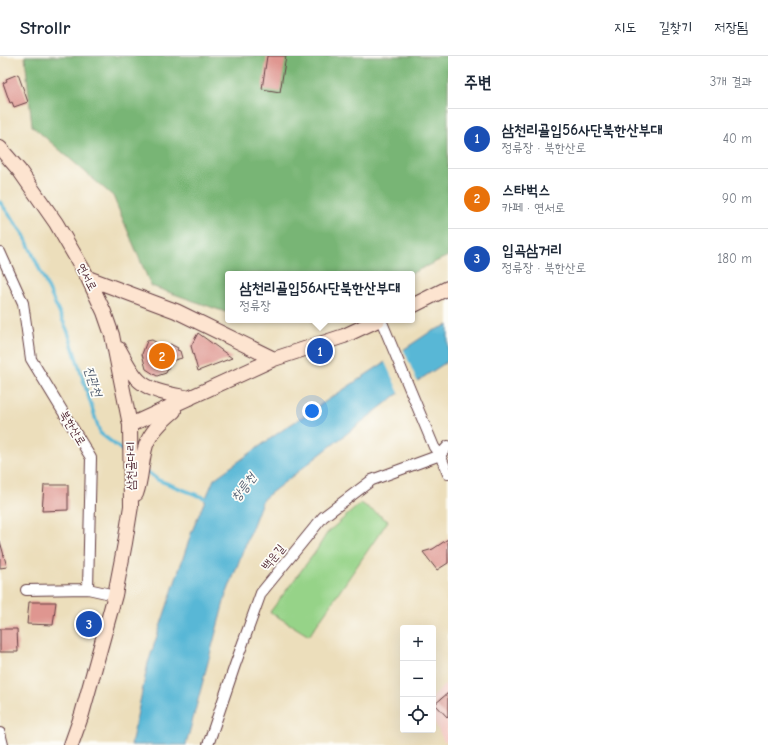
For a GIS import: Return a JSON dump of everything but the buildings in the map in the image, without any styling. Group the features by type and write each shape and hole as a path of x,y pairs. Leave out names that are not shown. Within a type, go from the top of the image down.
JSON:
{"main road":[{"name":"연서로","path":"0,148 19,170 56,223 88,278 104,312 112,335 130,426"},
{"path":"88,278 176,311 274,359"},
{"path":"415,304 448,288"},
{"path":"130,426 274,359 344,336 372,323"},
{"path":"112,335 126,362 138,380 154,390 190,398"},
{"path":"72,745 115,595 131,506 138,489 146,444 152,432 165,418 190,398"},
{"name":"삼천골다리","path":"130,426 131,506"}],"street":[{"name":"북한산로","path":"0,252 22,303 31,359 91,458 88,589"},
{"path":"380,323 448,474"},
{"name":"백운길","path":"208,745 261,593 323,517 372,480 448,446"},
{"path":"26,590 88,589 115,595"},
{"path":"0,733 3,745"}],"shaded area":[{"path":"448,681 448,740 444,742 436,725 436,694"}],"green space":[{"path":"25,56 448,56 448,256 415,272 225,271 225,312 151,286 113,196 32,126"},
{"path":"361,503 388,521 309,636 270,612 316,551 327,533"}],"water":[{"name":"창릉천","path":"448,325 448,361 395,396 263,499 225,598 186,745 131,745 148,663 192,531 214,479 281,431 430,332"}],"pier":[{"path":"403,348 418,383 400,395 384,360"}],"waterway":[{"name":"진관천","path":"0,202 24,235 68,332 100,433 127,454"},
{"name":"진관천","path":"145,470 158,480 210,500"}],"place":[{"name":"삼천리골입56사단북한산부대","path":"320,351"},
{"name":"스타벅스","path":"162,356"},
{"name":"입곡삼거리","path":"89,624"}]}
